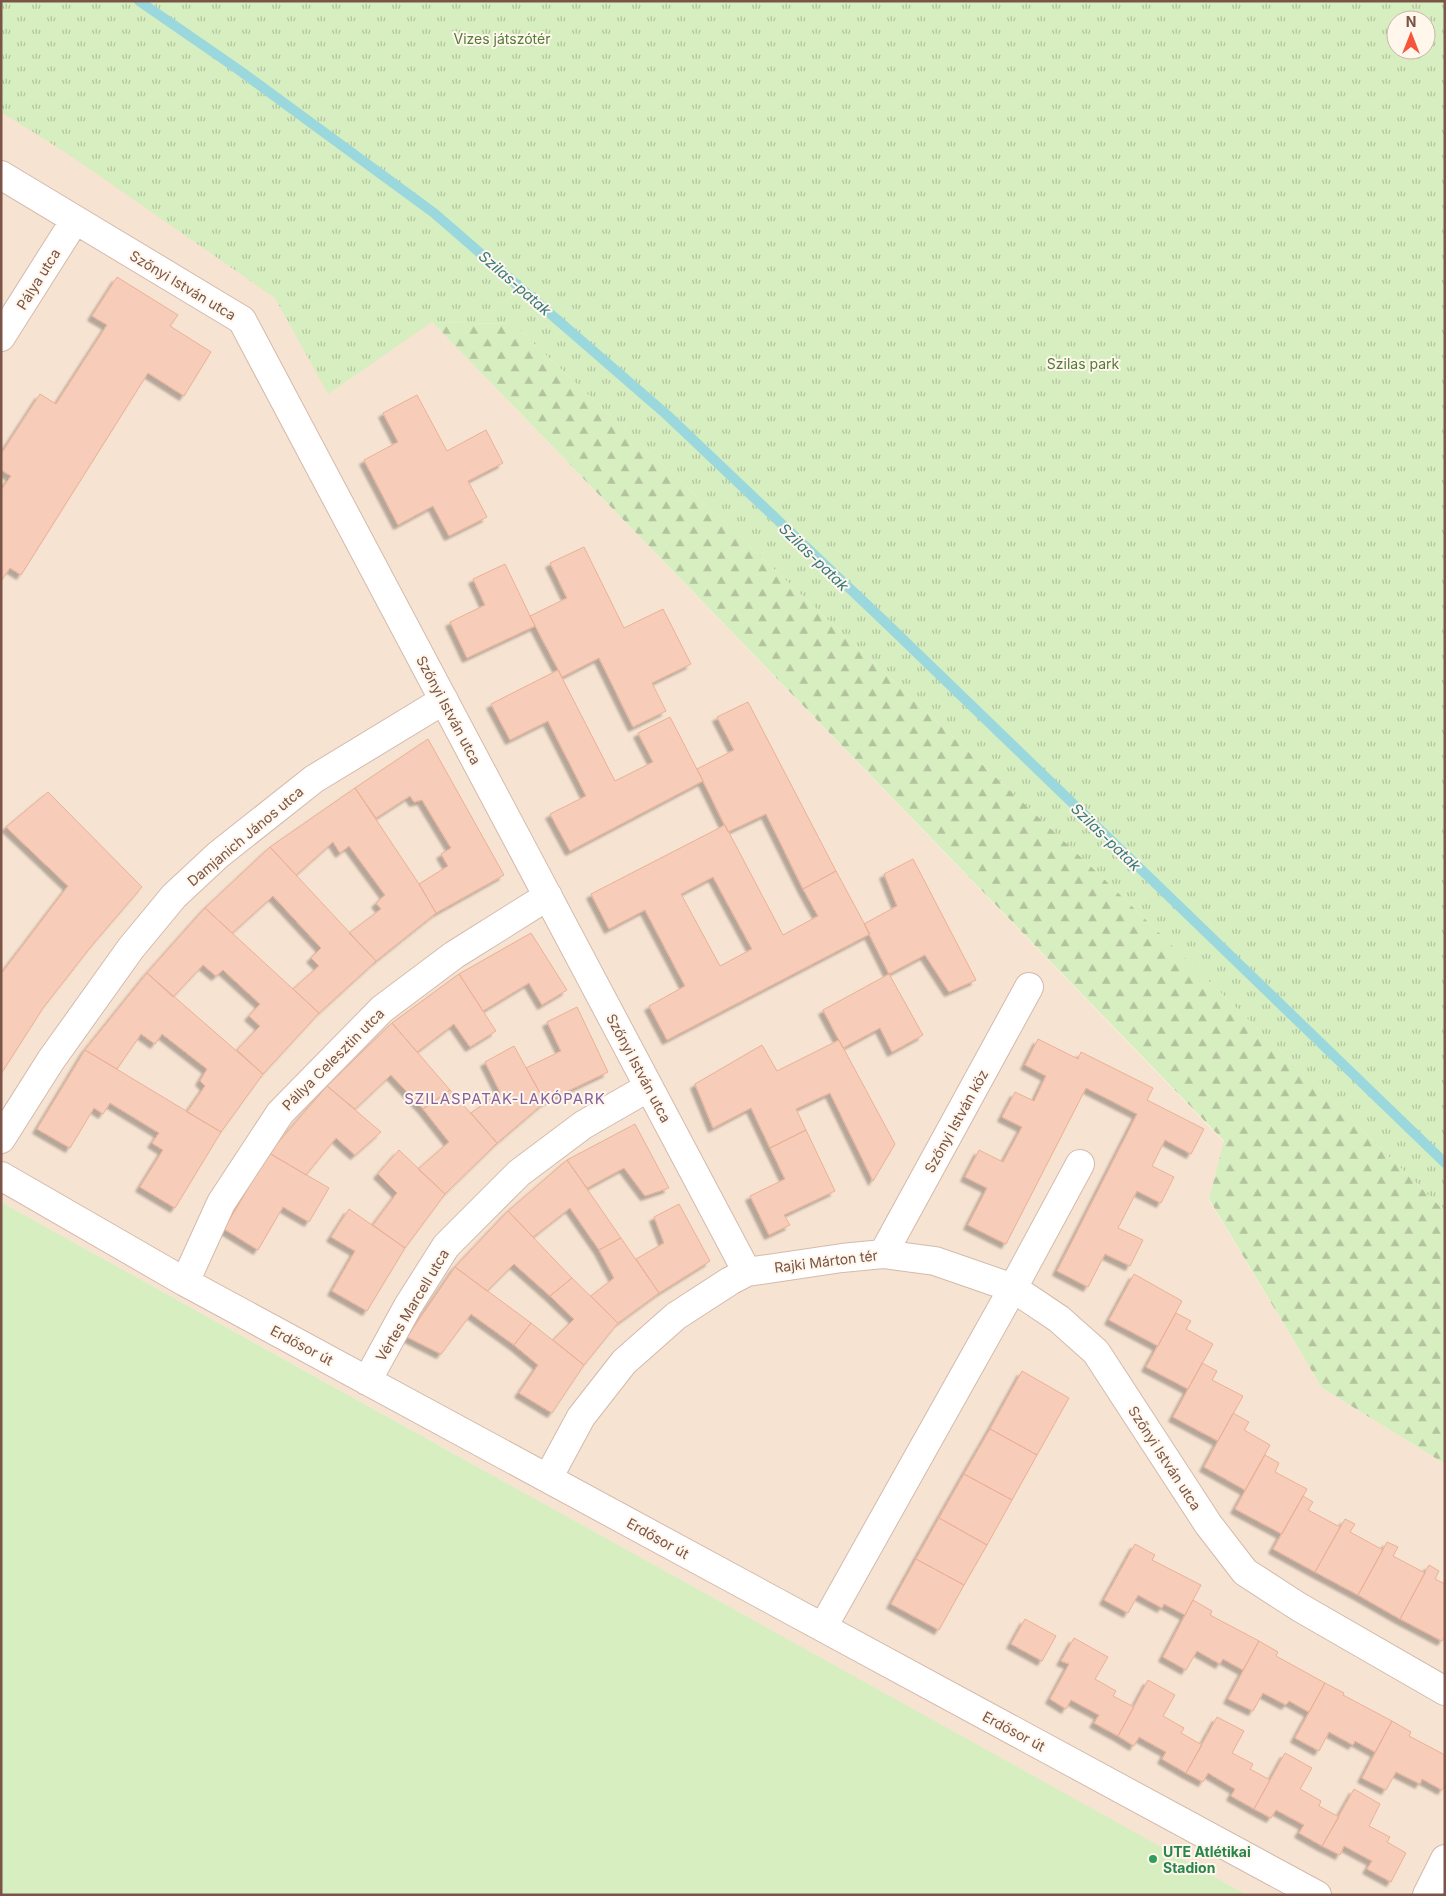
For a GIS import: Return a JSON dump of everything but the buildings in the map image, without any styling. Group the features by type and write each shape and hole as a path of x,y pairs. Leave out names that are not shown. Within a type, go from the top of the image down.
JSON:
{"street":[{"name":"Szőnyi István utca","path":"1,175 242,320 747,1272"},
{"name":"Pálya utca","path":"1,337 75,220"},
{"name":"Damjanich János utca","path":"1,1139 50,1060 96,996 131,948 180,890 218,856 314,779 444,700"},
{"name":"Pállya Celesztin utca","path":"185,1282 220,1203 280,1113 382,1009 454,955 548,896"},
{"name":"Szőnyi István köz","path":"883,1254 1029,988"},
{"name":"Vértes Marcell utca","path":"367,1381 408,1306 446,1246 519,1173 583,1125 649,1087"},
{"path":"823,1628 1080,1164"},
{"name":"Erdősor út","path":"1,1176 185,1282 1317,1895"},
{"name":"Rajki Márton tér","path":"548,1478 581,1417 624,1362 676,1316 747,1272 788,1264 883,1254 935,1261 1013,1288"},
{"name":"Szőnyi István utca","path":"1013,1288 1059,1319 1096,1352 1208,1524 1246,1572 1298,1607 1445,1691"},
{"path":"1426,1895 1445,1859"}],"shaded area":[{"path":"1,52 432,322 1224,1142 1209,1200 1322,1388 1445,1464 1445,1895 1247,1895 1,1202"}],"green space":[{"name":"Szilas park","path":"1,1 1445,1 1445,1211 1099,874 513,324 432,322 328,394 275,298 71,156 1,112"},
{"path":"432,322 513,324 1099,874 1445,1211 1445,1464 1322,1388 1209,1199 1224,1141"},
{"path":"1,1202 1120,1824 1247,1895 1,1895"}],"waterway":[{"name":"Szilas-patak","path":"139,1 239,70 434,213 667,415 885,622 1445,1163"}],"place":[{"name":"UTE Atlétikai Stadion","path":"1153,1859"}],"district":[{"name":"SZILASPATAK-LAKÓPARK","path":"505,1098"}],"park label":[{"name":"Vizes játszótér","path":"502,38"}]}
